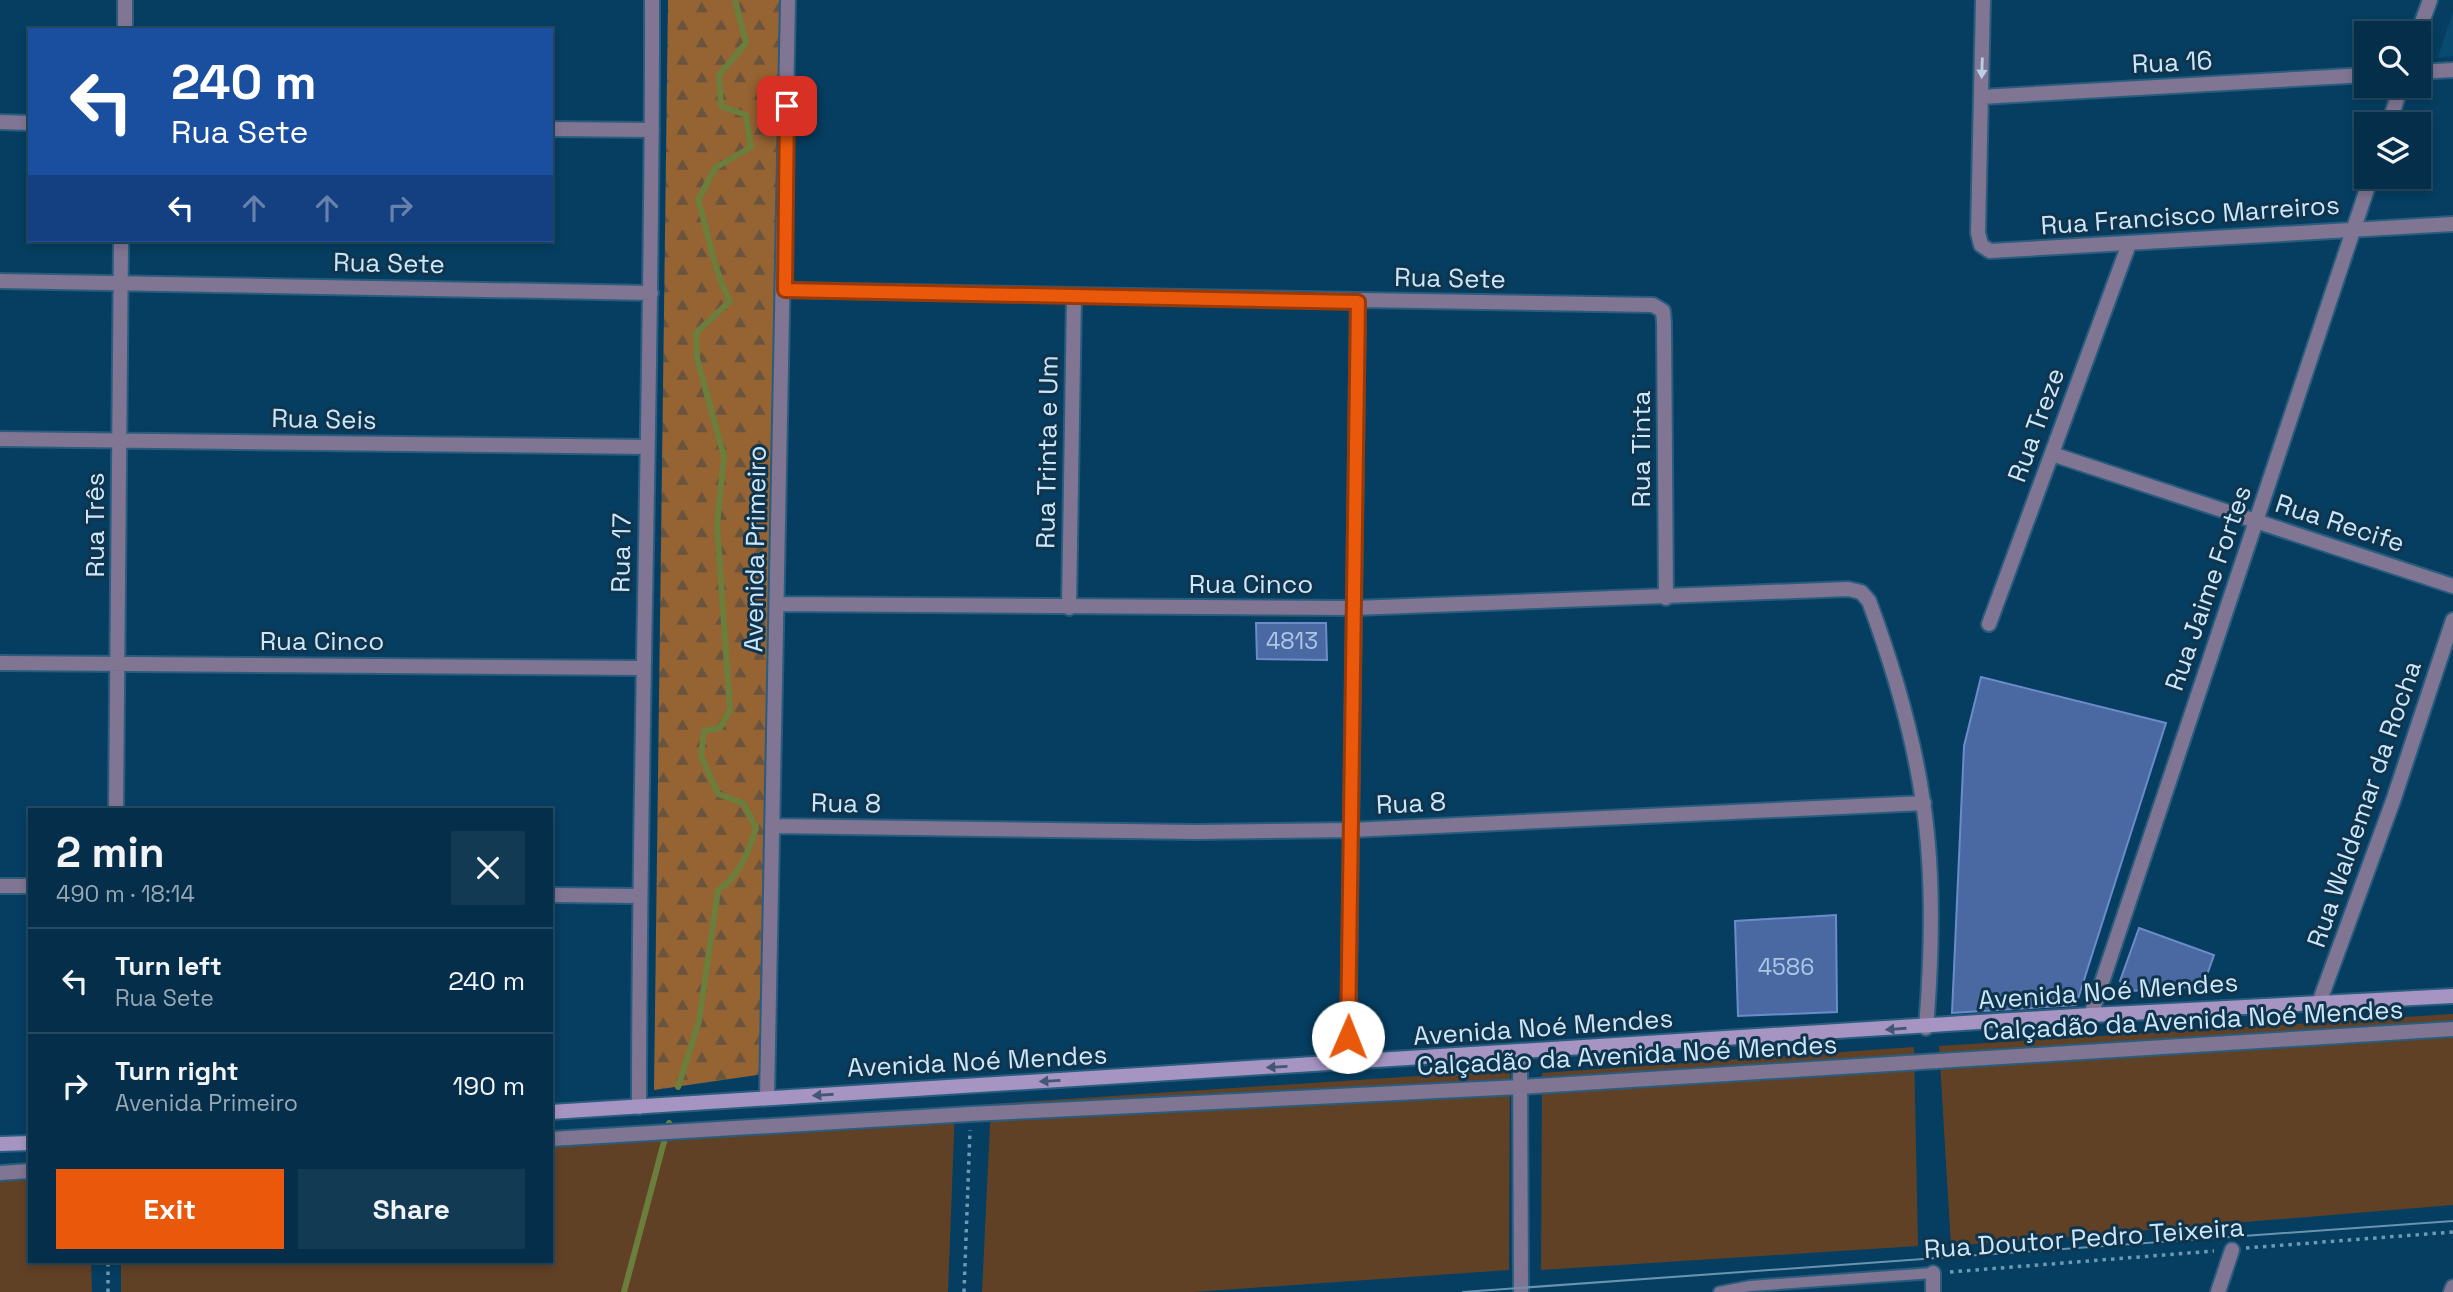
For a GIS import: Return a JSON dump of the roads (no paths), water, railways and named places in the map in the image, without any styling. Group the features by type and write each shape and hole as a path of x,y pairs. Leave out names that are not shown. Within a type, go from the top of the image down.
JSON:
{"main road":[{"name":"Avenida Noé Mendes","path":"553,1112 2091,1015 2453,996"},
{"path":"0,1144 28,1143"}],"street":[{"path":"125,0 125,28"},
{"name":"Rua 17","path":"639,1107 639,897 651,293 652,0"},
{"name":"Avenida Primeiro","path":"767,1098 785,290 788,0"},
{"path":"1981,97 1983,0"},
{"path":"2422,21 2430,0"},
{"path":"2431,71 2453,70"},
{"name":"Rua 16","path":"1981,97 2354,76"},
{"name":"Rua Francisco Marreiros","path":"1981,97 1978,238 1984,248 1998,252 2453,224"},
{"path":"0,122 28,122"},
{"path":"553,129 652,130"},
{"name":"Rua Jaime Fortes","path":"2091,1015 2367,189"},
{"name":"Rua Três","path":"116,808 121,242"},
{"name":"Rua Treze","path":"1989,624 2129,243"},
{"name":"Rua Sete","path":"0,281 651,293"},
{"name":"Rua Sete","path":"785,290 1653,305"},
{"name":"Rua Trinta e Um","path":"1069,608 1074,296"},
{"path":"1348,1063 1358,302"},
{"name":"Rua Tinta","path":"1653,305 1663,311 1664,323 1666,598"},
{"name":"Rua Seis","path":"0,439 647,447"},
{"name":"Rua Recife","path":"2052,454 2453,586"},
{"name":"Rua Cinco","path":"778,604 1354,608 1848,589 1864,594 1875,616 1900,690 1924,803"},
{"name":"Rua Waldemar da Rocha","path":"2319,1003 2393,801 2453,620"},
{"name":"Rua Cinco","path":"0,663 644,668"},
{"path":"1924,803 1930,921 1926,1027"},
{"name":"Rua 8","path":"774,826 1195,832 1350,830 1924,803"},
{"path":"0,886 28,886"},
{"path":"553,895 639,897"},
{"name":"Calçadão da Avenida Noé Mendes","path":"553,1139 970,1114 1520,1087 2453,1029"},
{"path":"1520,1053 1521,1292"},
{"path":"0,1173 28,1171"},
{"path":"2218,1292 2232,1250"},
{"path":"1933,1273 1933,1292"},
{"path":"2451,1292 2453,1287"}],"lane":[{"name":"Rua Doutor Pedro Teixeira","path":"1719,1292 1750,1286 1933,1273"}],"waterway":[{"path":"678,1087 699,1021 718,890 737,871 756,828 743,803 718,794 701,756 704,731 720,728 730,710 717,525 724,457 697,358 696,333 730,301 715,264 698,200 715,168 751,147 746,115 721,106 719,75 746,43 735,0"},
{"path":"624,1292 669,1123"}],"tram line":[{"path":"1463,1292 2453,1221"}]}
